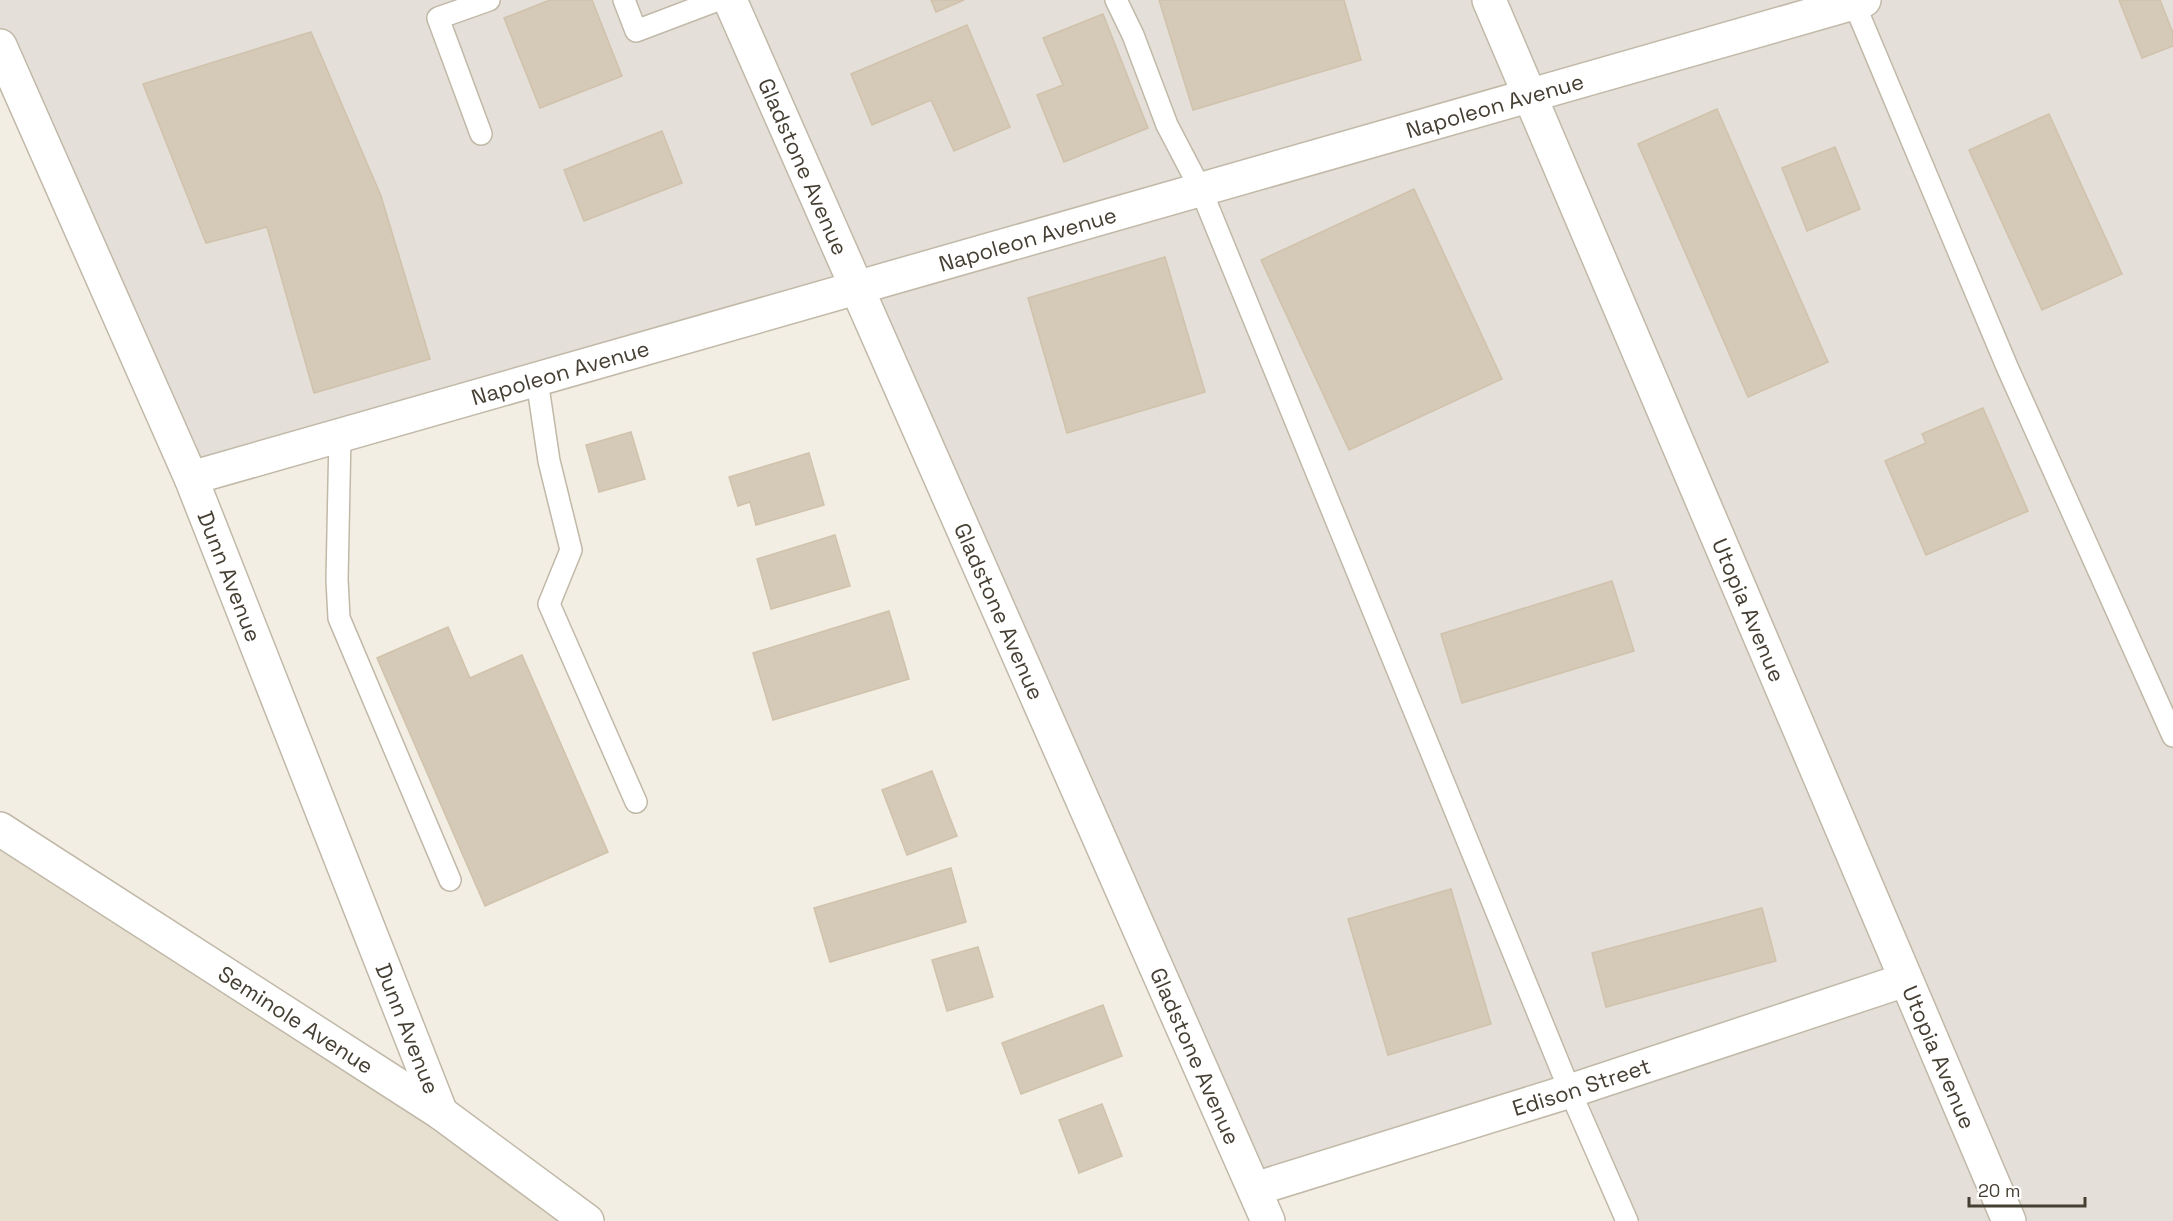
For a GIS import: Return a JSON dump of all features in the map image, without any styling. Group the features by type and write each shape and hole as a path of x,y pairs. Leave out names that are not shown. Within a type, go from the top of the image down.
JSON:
{"street":[{"name":"Gladstone Avenue","path":"730,0 1268,1221"},
{"name":"Utopia Avenue","path":"1489,0 2009,1221"},
{"name":"Napoleon Avenue","path":"191,478 1859,2"},
{"name":"Dunn Avenue","path":"0,46 191,478 441,1113"},
{"name":"Seminole Avenue","path":"0,829 441,1113 587,1221"},
{"name":"Edison Street","path":"1255,1189 1570,1090 1905,980"}],"lane":[{"path":"481,134 438,18 489,0"},
{"path":"624,0 636,31 718,0"},
{"path":"1116,0 1133,34 1167,125 1201,190 1570,1090 1627,1221"},
{"path":"1859,2 2008,369 2173,736"},
{"path":"537,380 549,461 571,550 549,604 636,802"},
{"path":"340,435 337,580 339,618 450,880"}],"shaded area":[{"path":"0,0 2173,0 2173,1221 1627,1221 1570,1091 1255,1189 856,288 191,478 0,46"},
{"path":"0,829 587,1221 0,1221"}],"building":[{"path":"550,0 592,0 622,76 540,108 504,18"},
{"path":"931,0 964,0 936,12"},
{"path":"1159,0 1344,0 1361,60 1193,110"},
{"path":"2119,0 2160,0 2173,33 2173,46 2142,58"},
{"path":"1103,14 1148,128 1064,162 1037,95 1063,85 1043,38"},
{"path":"967,25 1010,127 954,151 931,100 872,125 851,74"},
{"path":"311,32 381,196 430,359 314,393 267,227 206,243 143,84"},
{"path":"1717,109 1828,362 1748,397 1638,144"},
{"path":"2049,114 2122,274 2042,310 1969,150"},
{"path":"662,131 682,183 584,221 564,170"},
{"path":"1835,147 1860,209 1807,231 1782,168"},
{"path":"1414,189 1502,379 1349,450 1261,260"},
{"path":"1165,257 1205,392 1067,433 1028,298"},
{"path":"1983,408 2028,511 1926,555 1885,461 1926,443 1922,434"},
{"path":"631,432 645,479 599,492 586,445"},
{"path":"809,453 824,505 756,525 750,502 738,506 729,477"},
{"path":"835,535 850,586 771,609 757,559"},
{"path":"1612,581 1634,651 1462,703 1441,634"},
{"path":"889,611 909,679 773,720 753,653"},
{"path":"448,627 470,678 522,655 608,852 485,906 377,658"},
{"path":"932,771 957,836 907,855 882,790"},
{"path":"951,868 966,922 830,962 814,908"},
{"path":"1451,889 1491,1024 1388,1055 1348,919"},
{"path":"1762,908 1776,961 1606,1007 1592,953"},
{"path":"978,947 993,997 947,1011 932,960"},
{"path":"1103,1005 1122,1056 1021,1094 1002,1043"},
{"path":"1102,1104 1122,1156 1079,1173 1059,1120"}]}
